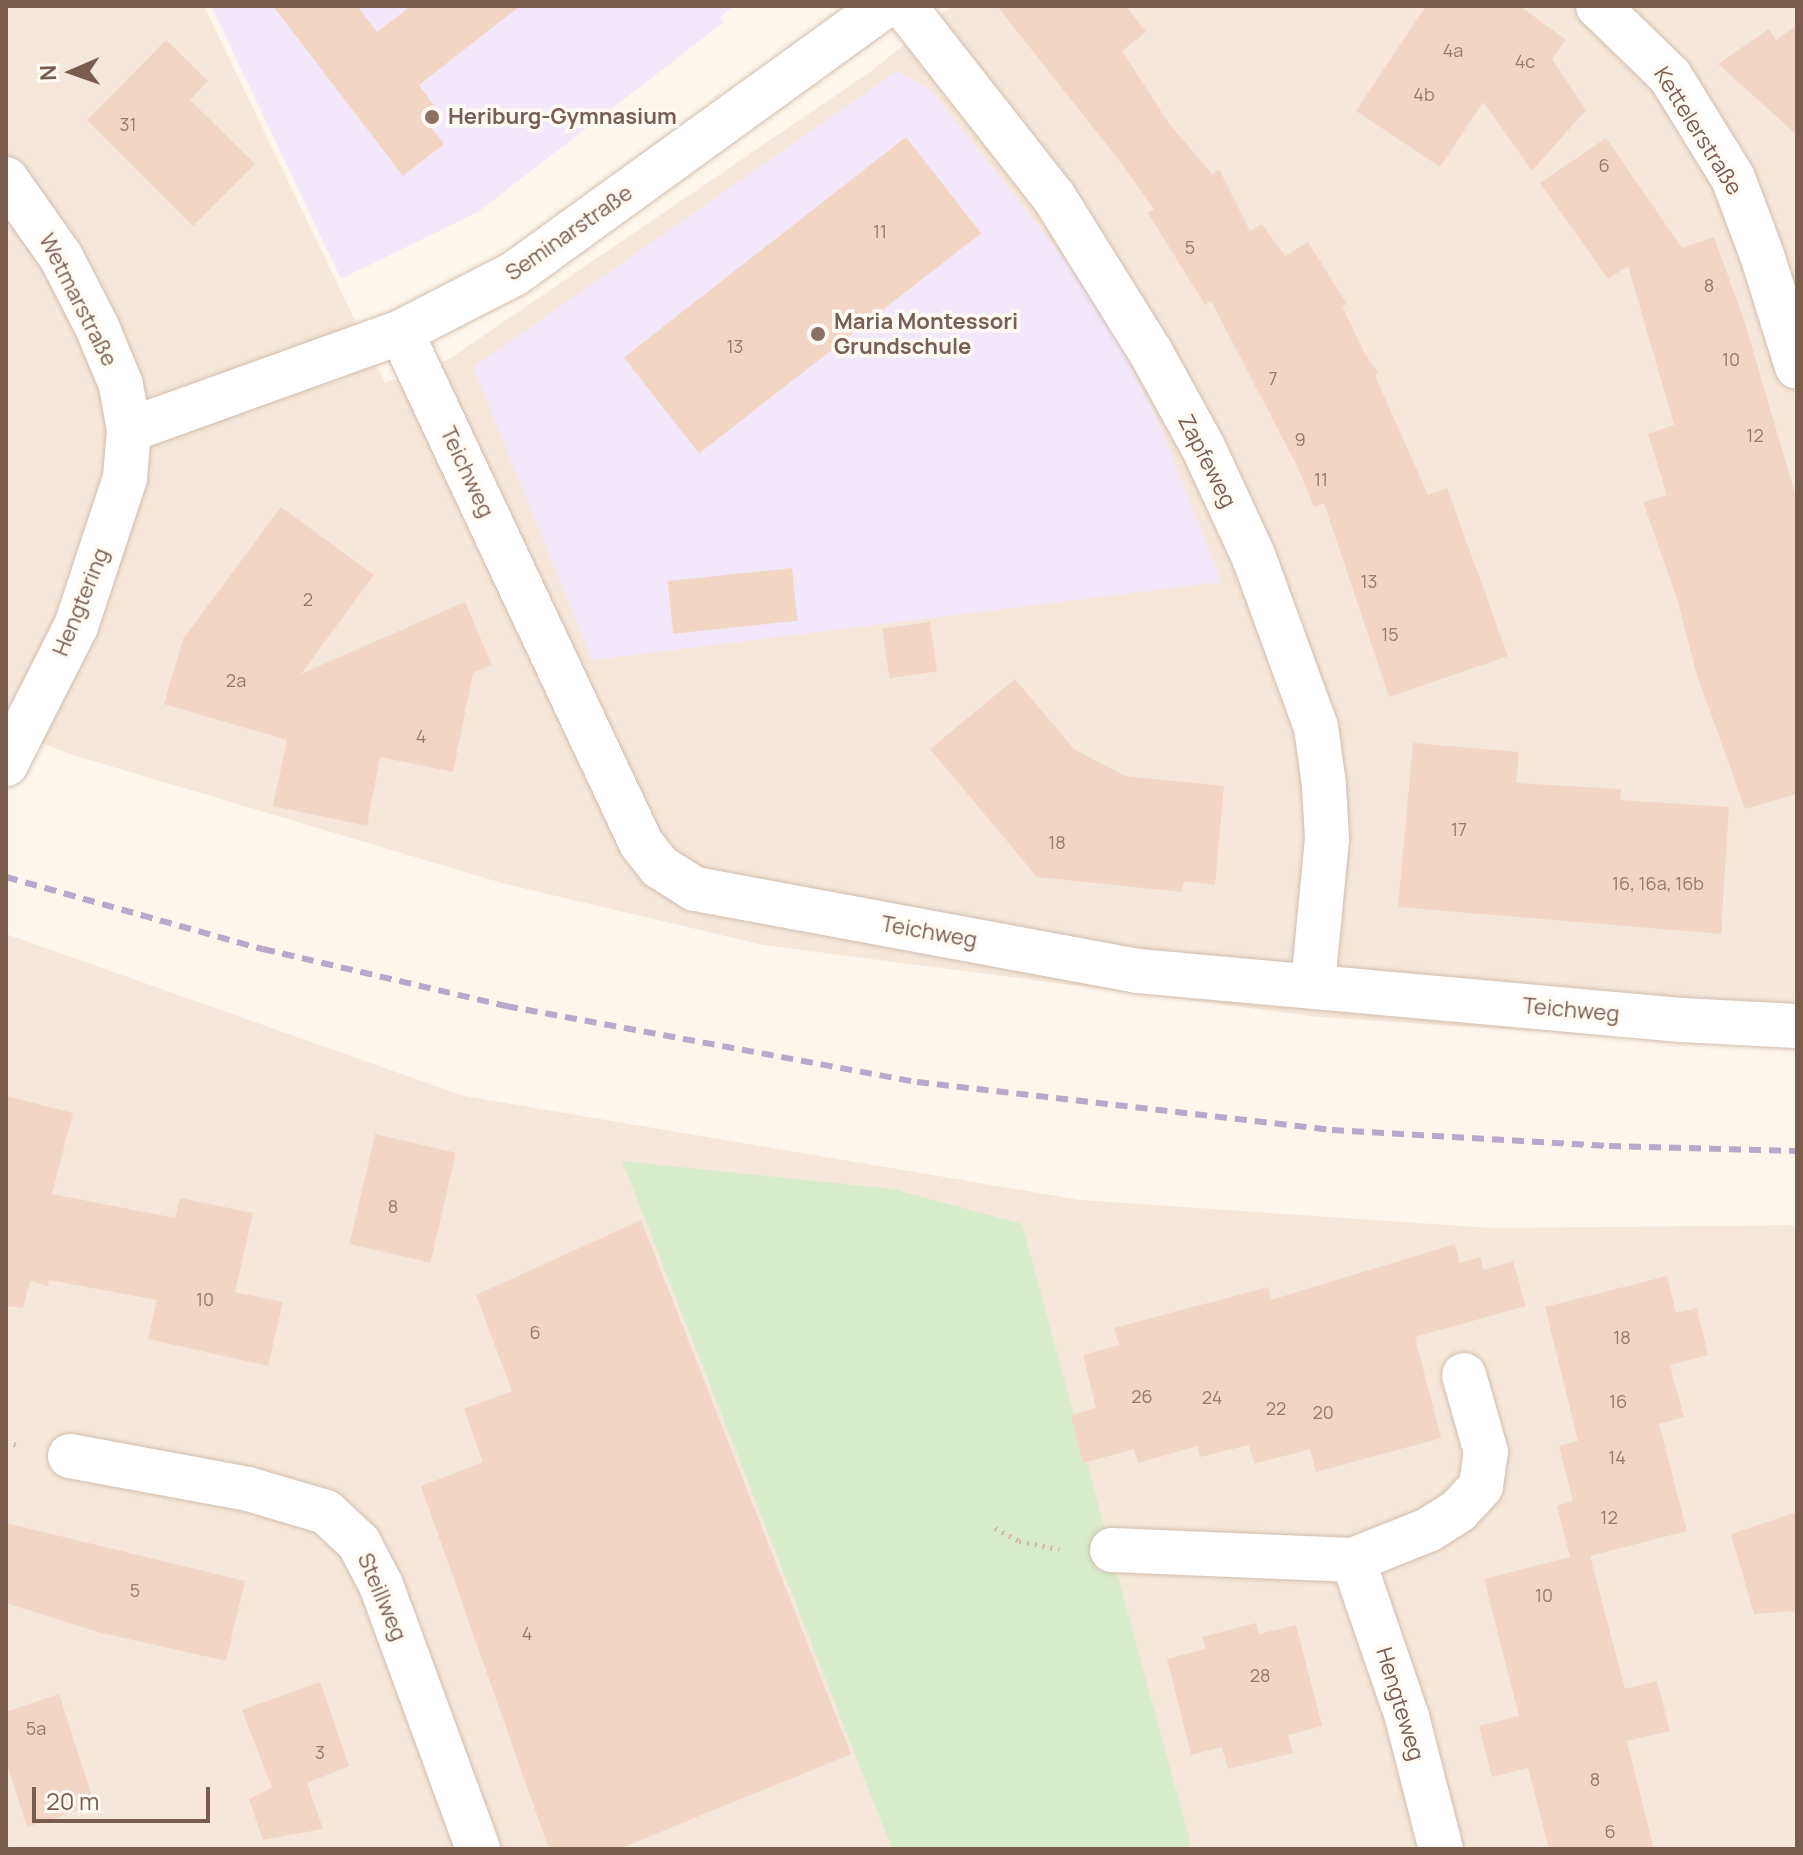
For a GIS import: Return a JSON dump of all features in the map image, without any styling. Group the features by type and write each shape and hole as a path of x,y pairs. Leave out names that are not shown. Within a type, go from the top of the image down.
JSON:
{"street":[{"name":"Seminarstraße","path":"129,430 401,332 514,274 884,6"},
{"name":"Zapfeweg","path":"904,6 1054,197 1150,351 1203,447 1253,555 1316,727 1327,839 1313,985"},
{"name":"Kettelerstraße","path":"1598,6 1670,76 1733,178 1762,255 1797,367"},
{"name":"Wetmarstraße","path":"6,179 61,257 97,327 121,385 129,430"},
{"name":"Teichweg","path":"401,332 641,843 660,867 695,889 1138,971 1681,1020 1797,1026"},
{"name":"Hengtering","path":"6,764 76,626 125,478 129,430"},
{"path":"1112,1550 1353,1560 1428,1530 1458,1511 1481,1486 1486,1452 1464,1375"},
{"name":"Steillweg","path":"70,1456 248,1489 326,1512 359,1543 381,1585 478,1849"},
{"name":"Hengteweg","path":"1353,1560 1407,1717 1441,1849"}],"path":[{"path":"995,1528 1019,1541 1058,1549 1112,1550"}],"shaded area":[{"path":"6,6 204,6 385,383 449,359 870,72 952,6 1797,6 1797,1048 1318,1017 763,945 502,883 73,755 6,730"},
{"name":"Heriburg-Gymnasium","path":"211,6 734,6 720,17 724,22 478,212 341,279"},
{"name":"Maria Montessori Grundschule","path":"897,71 930,89 1098,301 1157,418 1222,582 592,660 473,367"},
{"path":"6,934 464,1096 1081,1200 1492,1228 1797,1225 1797,1849 6,1849"}],"green space":[{"path":"622,1161 893,1189 1022,1224 1191,1845 1181,1849 892,1849"}],"building":[{"path":"273,6 357,6 377,32 411,6 520,6 419,85 440,114 428,123 444,144 403,176"},
{"path":"997,6 1126,6 1146,32 1122,51 1170,125 1212,174 1219,169 1250,231 1262,224 1285,256 1308,242 1347,304 1342,306 1378,373 1375,376 1428,495 1447,488 1508,656 1389,697 1324,503 1314,507 1297,466 1211,301 1205,305 1148,213 1154,209 1118,159"},
{"path":"1426,6 1520,6 1566,40 1552,59 1586,110 1532,171 1483,102 1440,167 1356,111"},
{"path":"1797,25 1797,135 1718,64 1769,29 1776,40"},
{"path":"166,40 208,81 190,100 255,164 193,226 87,120"},
{"path":"906,137 981,233 699,454 624,357"},
{"path":"1606,138 1682,248 1714,237 1744,320 1797,500 1797,794 1745,809 1696,672 1678,602 1643,502 1667,495 1648,434 1674,425 1628,266 1608,279 1540,183"},
{"path":"281,507 374,575 301,674 465,602 492,665 473,673 453,772 380,757 367,826 273,806 287,740 164,704 183,639"},
{"path":"792,568 798,621 673,634 668,581"},
{"path":"930,622 937,672 889,678 882,629"},
{"path":"1015,679 1074,749 1125,776 1224,786 1215,885 1184,881 1182,892 1037,877 930,749"},
{"path":"1413,743 1519,752 1516,783 1621,789 1620,800 1729,807 1721,934 1398,907"},
{"path":"6,1096 73,1113 52,1194 175,1218 180,1198 253,1213 235,1292 283,1302 268,1366 148,1339 157,1300 49,1280 48,1286 30,1281 23,1308 6,1306"},
{"path":"375,1134 456,1153 430,1263 350,1244"},
{"path":"641,1220 851,1754 619,1849 549,1849 421,1486 483,1462 464,1409 512,1391 476,1295"},
{"path":"1455,1244 1460,1263 1480,1257 1484,1270 1513,1261 1526,1306 1415,1337 1441,1438 1316,1472 1310,1449 1254,1464 1249,1445 1200,1457 1198,1446 1138,1463 1134,1449 1083,1463 1071,1415 1096,1408 1083,1355 1119,1345 1114,1328 1268,1287 1271,1300"},
{"path":"1667,1276 1676,1313 1697,1308 1708,1355 1670,1365 1684,1417 1659,1424 1687,1531 1590,1556 1625,1689 1657,1681 1670,1731 1627,1741 1654,1849 1549,1849 1528,1768 1492,1777 1479,1726 1519,1716 1484,1579 1570,1557 1557,1506 1573,1501 1559,1446 1578,1441 1545,1307"},
{"path":"1797,1512 1797,1611 1754,1614 1731,1534"},
{"path":"6,1523 245,1581 226,1661 98,1632 6,1603"},
{"path":"1256,1623 1259,1634 1296,1625 1322,1726 1288,1735 1293,1753 1228,1769 1222,1747 1191,1755 1167,1659 1206,1649 1202,1637"},
{"path":"320,1682 349,1766 307,1783 323,1829 263,1840 249,1799 272,1788 242,1710"},
{"path":"59,1694 95,1805 27,1827 6,1761 6,1712"}],"railway":[{"path":"6,877 263,949 506,1006 917,1082 1332,1130 1609,1146 1797,1151"}],"place":[{"name":"Heriburg-Gymnasium","path":"432,117"},
{"name":"Maria Montessori Grundschule","path":"818,334"}]}
